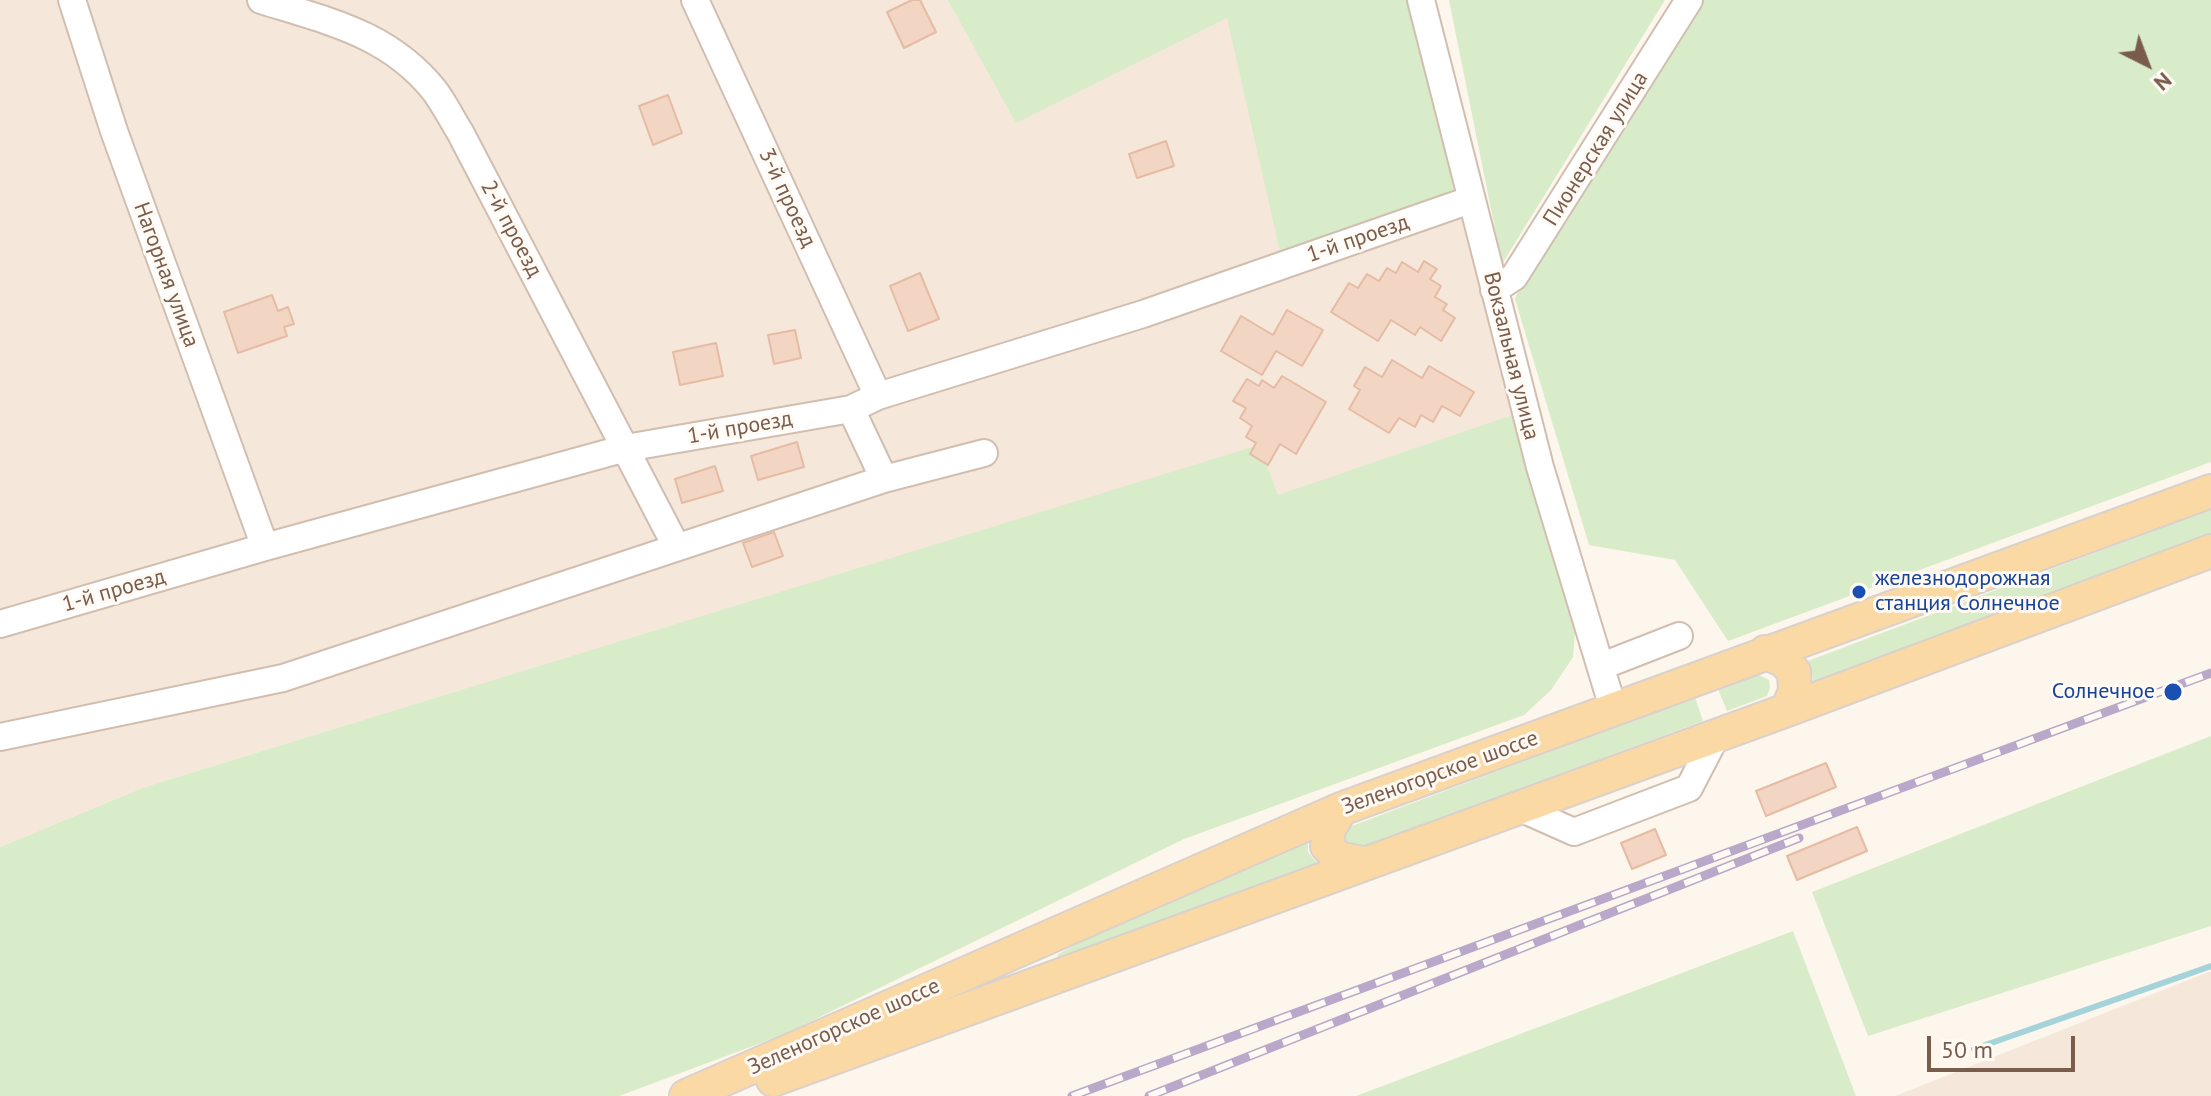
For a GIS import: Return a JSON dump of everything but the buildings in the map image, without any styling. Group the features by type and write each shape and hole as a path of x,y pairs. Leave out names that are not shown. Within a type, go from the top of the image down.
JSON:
{"main road":[{"name":"Зеленогорское шоссе","path":"686,1096 1341,809 2211,491"},
{"name":"Зеленогорское шоссе","path":"728,1096 1787,710 2211,551"},
{"path":"1765,652 1784,661 1794,672 1795,691 1787,710"},
{"path":"1341,809 1329,829 1327,846 1338,858 1362,863"}],"street":[{"name":"Нагорная улица","path":"72,0 114,131 265,547"},
{"name":"2-й проезд","path":"261,0 363,33 405,60 434,91 460,132 676,546"},
{"name":"3-й проезд","path":"695,0 878,396"},
{"name":"Вокзальная улица","path":"1421,0 1540,467 1613,708"},
{"name":"Пионерская улица","path":"1494,290 1514,277 1689,0"},
{"name":"1-й проезд","path":"0,624 265,547 626,448 851,409 878,396 1143,314 1470,200"},
{"path":"851,409 884,479"},
{"path":"0,737 283,678 884,479 984,453"},
{"path":"1602,666 1679,636"},
{"path":"1518,807 1574,832 1689,788 1716,736"}],"shaded area":[{"path":"0,0 1408,0 1512,415 1278,496 1259,446 145,787 0,847"},
{"path":"2211,971 2211,1096 1895,1096"}],"green space":[{"path":"948,0 1412,0 1455,195 1281,256 1227,18 1016,123"},
{"path":"1449,0 1665,0 1502,264"},
{"path":"1697,0 2211,0 2211,462 1728,641 1675,560 1589,545 1515,299 1527,268"},
{"path":"1512,415 1576,622 1573,657 1551,690 1524,715 1184,839 785,1034 619,1096 0,1096 0,847 145,787 1259,445 1278,495"},
{"path":"2211,509 2211,535 1812,685 1813,677 1805,662"},
{"path":"1757,674 1769,680 1767,696 1727,711 1718,689"},
{"path":"1695,697 1703,721 1360,848 1344,843 1342,835 1349,827"},
{"path":"2211,736 2211,926 1868,1036 1812,892"},
{"path":"1308,841 1308,852 1319,866 1060,961 1057,955 1125,917"},
{"path":"1793,931 1856,1096 1356,1096"}],"waterway":[{"path":"1974,1049 2211,966"}],"railway":[{"path":"1072,1096 2211,673"},
{"path":"1149,1096 1799,838"}],"place":[{"name":"железнодорожная станция Солнечное","path":"1859,592"},
{"name":"Солнечное","path":"2173,692"}]}
